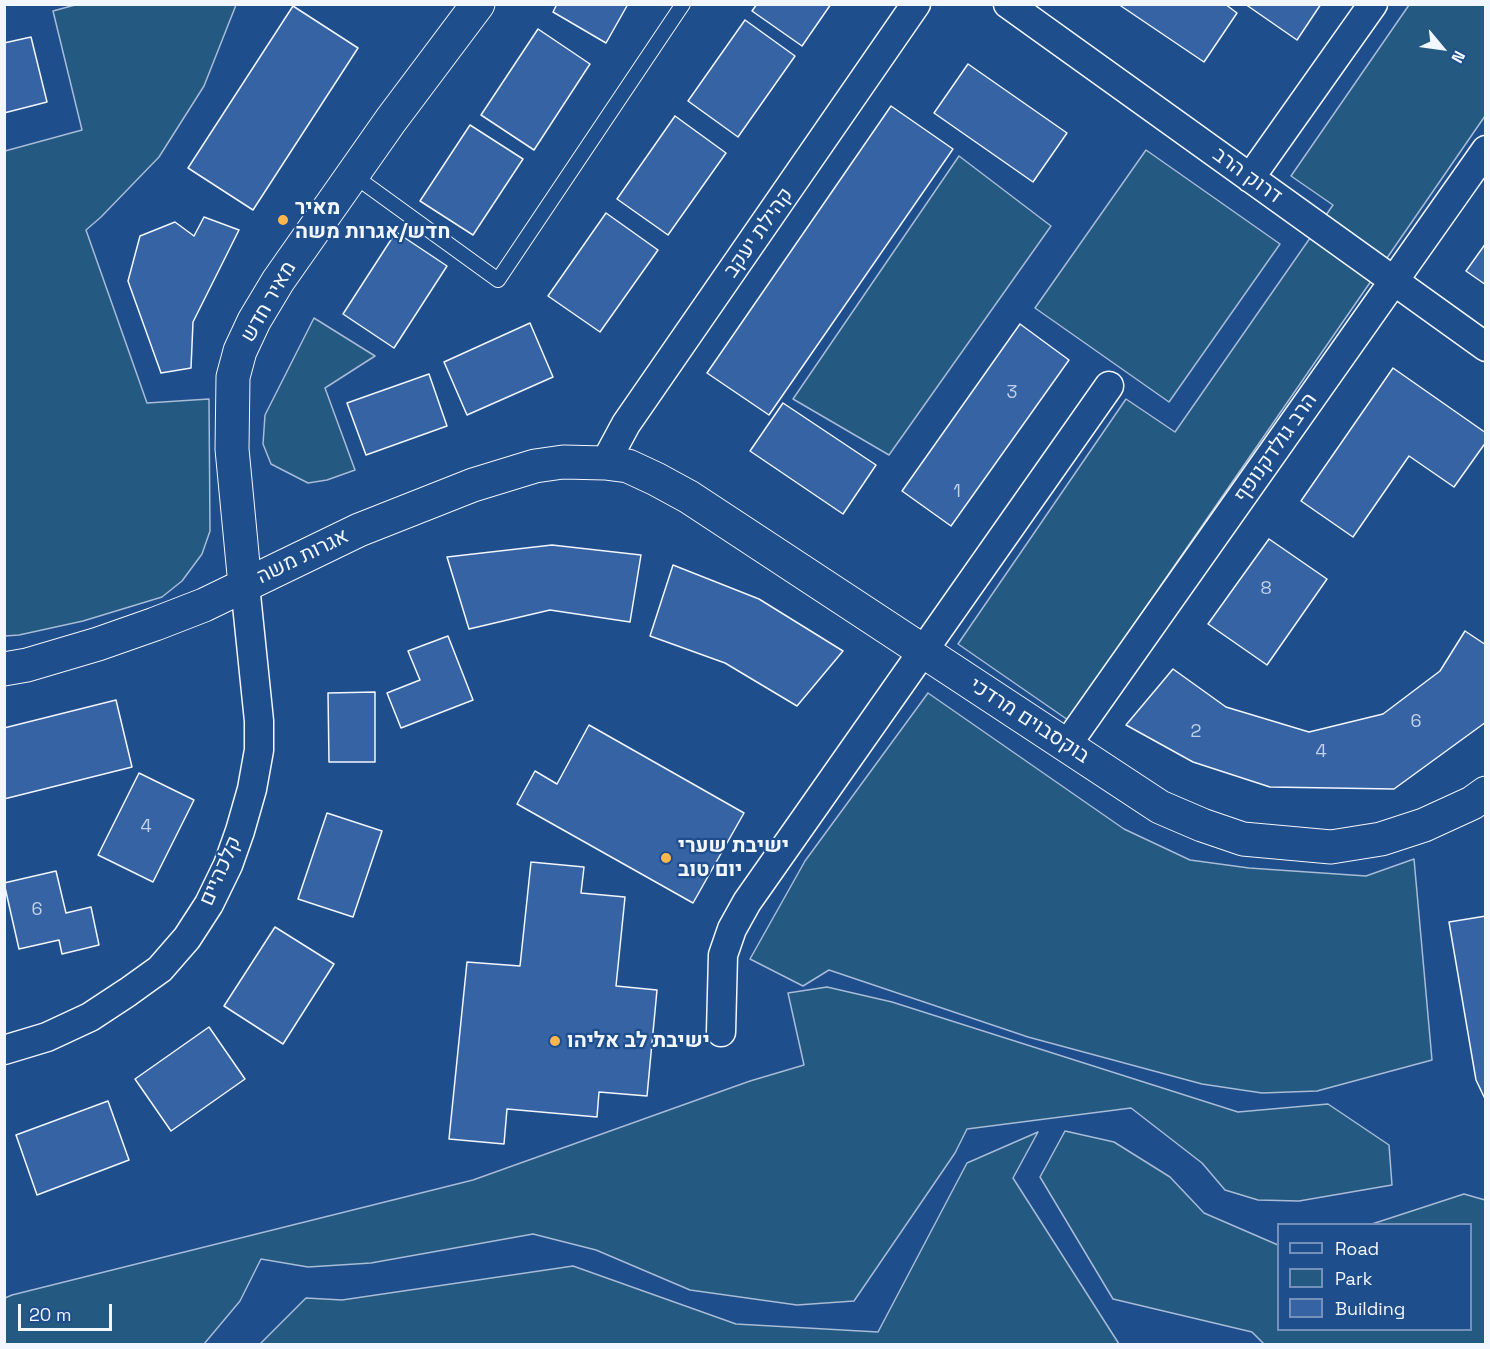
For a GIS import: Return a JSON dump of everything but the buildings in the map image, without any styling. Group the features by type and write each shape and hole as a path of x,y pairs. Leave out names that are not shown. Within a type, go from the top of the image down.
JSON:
{"street":[{"name":"קהילת יעקב","path":"605,463 627,424 915,4"},
{"name":"דרוק הרב","path":"1008,4 1485,347"},
{"path":"1250,178 1373,4"},
{"name":"מאיר חדש","path":"245,585 232,449 233,377 240,351 254,321 278,281 471,6"},
{"name":"הרב גולדקנופף","path":"1066,746 1485,150"},
{"path":"721,1032 723,954 732,929 747,902 1109,386"},
{"name":"אגרות משה","path":"4,669 27,665 136,631 204,605 359,530 473,485 535,466 563,462 605,463"},
{"name":"בוקסבוים מרדכי","path":"605,463 628,466 689,497 1160,807 1243,839 1331,847 1381,839 1424,825 1472,803 1485,793"},
{"name":"קלכהיים","path":"4,1050 47,1037 90,1017 128,992 160,969 187,938 209,904 228,865 240,831 252,789 259,750 259,722 245,585"}],"lane":[{"path":"353,174 498,280 683,4"}],"green space":[{"path":"75,5 236,5 204,86 159,157 86,230 147,403 209,399 210,531 202,554 182,581 162,597 83,621 5,636 5,151 82,130 53,11"},
{"path":"1409,5 1485,5 1485,116 1068,720 958,644 1126,399 1175,432 1333,205 1291,176"},
{"path":"1146,150 1280,244 1169,402 1035,308"},
{"path":"959,156 1051,226 889,455 793,399"},
{"path":"314,318 375,356 325,388 355,470 327,480 308,483 271,464 263,444 265,415"},
{"path":"928,693 1124,829 1190,860 1249,868 1366,876 1414,859 1432,1060 1317,1091 1262,1093 1202,1084 1028,1037 829,970 803,986 750,959 805,861"},
{"path":"827,987 892,1002 1238,1112 1328,1104 1389,1145 1392,1185 1299,1201 1258,1200 1225,1190 1202,1163 1131,1108 967,1129 955,1153 854,1301 797,1305 690,1290 596,1250 533,1234 371,1263 308,1267 261,1259 240,1301 204,1344 5,1344 5,1298 12,1295 473,1180 750,1081 804,1065 788,993"},
{"path":"1065,1131 1114,1142 1170,1177 1204,1213 1277,1245 1277,1331 1472,1331 1472,1223 1375,1223 1464,1194 1485,1200 1485,1344 1264,1344 1252,1332 1113,1299 1040,1177"},
{"path":"1038,1132 1013,1178 1119,1344 260,1344 306,1298 342,1300 573,1266 736,1324 878,1332 967,1163"}],"place":[{"name":"מאיר חדש/אגרות משה","path":"283,220"},
{"name":"ישיבת שערי יום טוב","path":"666,858"},
{"name":"ישיבת לב אליהו","path":"555,1041"}]}
